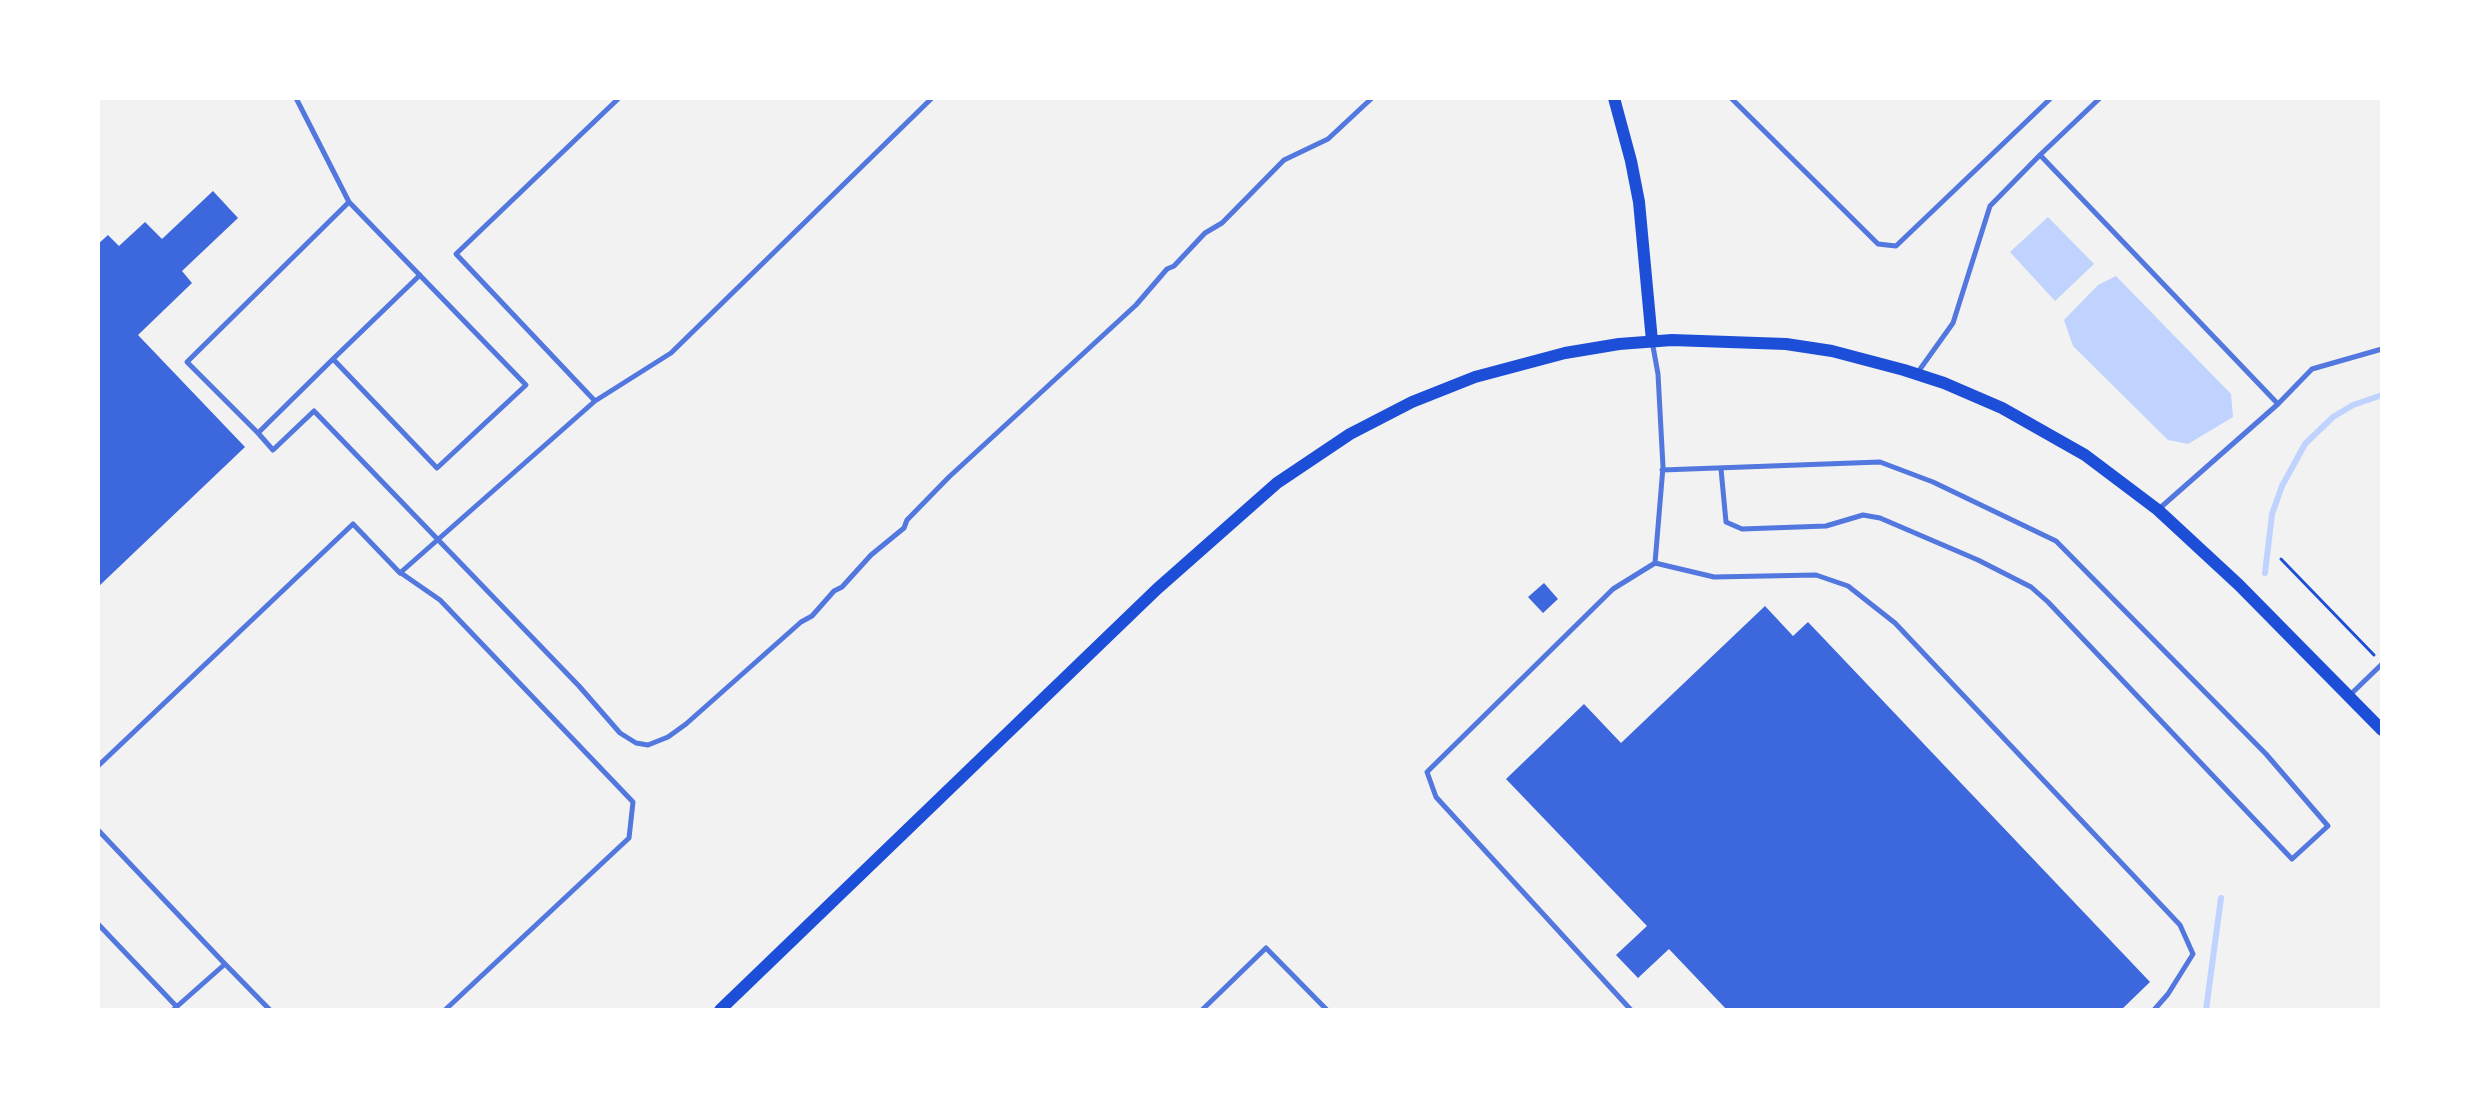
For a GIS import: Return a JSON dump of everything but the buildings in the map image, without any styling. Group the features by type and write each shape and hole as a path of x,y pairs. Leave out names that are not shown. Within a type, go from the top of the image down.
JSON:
{"main road":[{"path":"1614,98 1637,192 1652,341"},
{"path":"720,1010 1157,589 1241,512 1298,467 1365,425 1463,381 1565,353 1652,341 1719,340 1786,344 1832,351 1917,374 1986,401 2044,430 2104,468 2158,510 2211,557 2382,730"}],"lane":[{"path":"296,98 349,202 526,385 437,468 333,359"},
{"path":"595,401 456,254 619,98"},
{"path":"400,573 595,401 671,353 932,98"},
{"path":"349,202 187,362 273,450 314,411 579,686 620,733 636,743 648,745 668,737 801,622 812,616 871,555 904,528 907,520 949,477 1136,305 1167,269 1174,266 1205,233 1222,223 1284,160 1328,139 1372,98"},
{"path":"1731,98 1878,244 1896,246 2051,98"},
{"path":"1917,374 1953,323 1990,206 2100,98"},
{"path":"2040,155 2278,404"},
{"path":"258,433 420,275"},
{"path":"1652,341 1658,374 1662,470 1655,563"},
{"path":"2158,510 2278,404 2312,369 2382,349"},
{"path":"1662,470 1880,462 1933,482 2056,541 2256,743 2328,826 2292,859 2031,587 1978,560 1880,518 1863,515 1826,526 1742,529 1726,522 1721,469"},
{"path":"98,766 353,524 400,573 440,600 633,802 629,838 445,1010"},
{"path":"1631,1010 1436,797 1427,772 1613,589 1655,563 1714,577 1816,575 1848,586 1895,623 2180,925 2193,954 2154,1010"},
{"path":"2349,696 2382,664"},
{"path":"98,830 270,1010"},
{"path":"98,924 177,1009 225,964"},
{"path":"1202,1010 1266,948 1327,1010"}],"path":[{"path":"2281,559 2375,657"}],"water":[{"path":"2048,217 2094,264 2055,301 2010,252"},
{"path":"2116,276 2231,394 2233,417 2188,444 2168,440 2073,346 2064,320 2098,285"}],"waterway":[{"path":"2265,573 2272,514 2282,486 2305,444 2333,417 2353,405 2382,395"},
{"path":"2206,1010 2221,898"}]}
